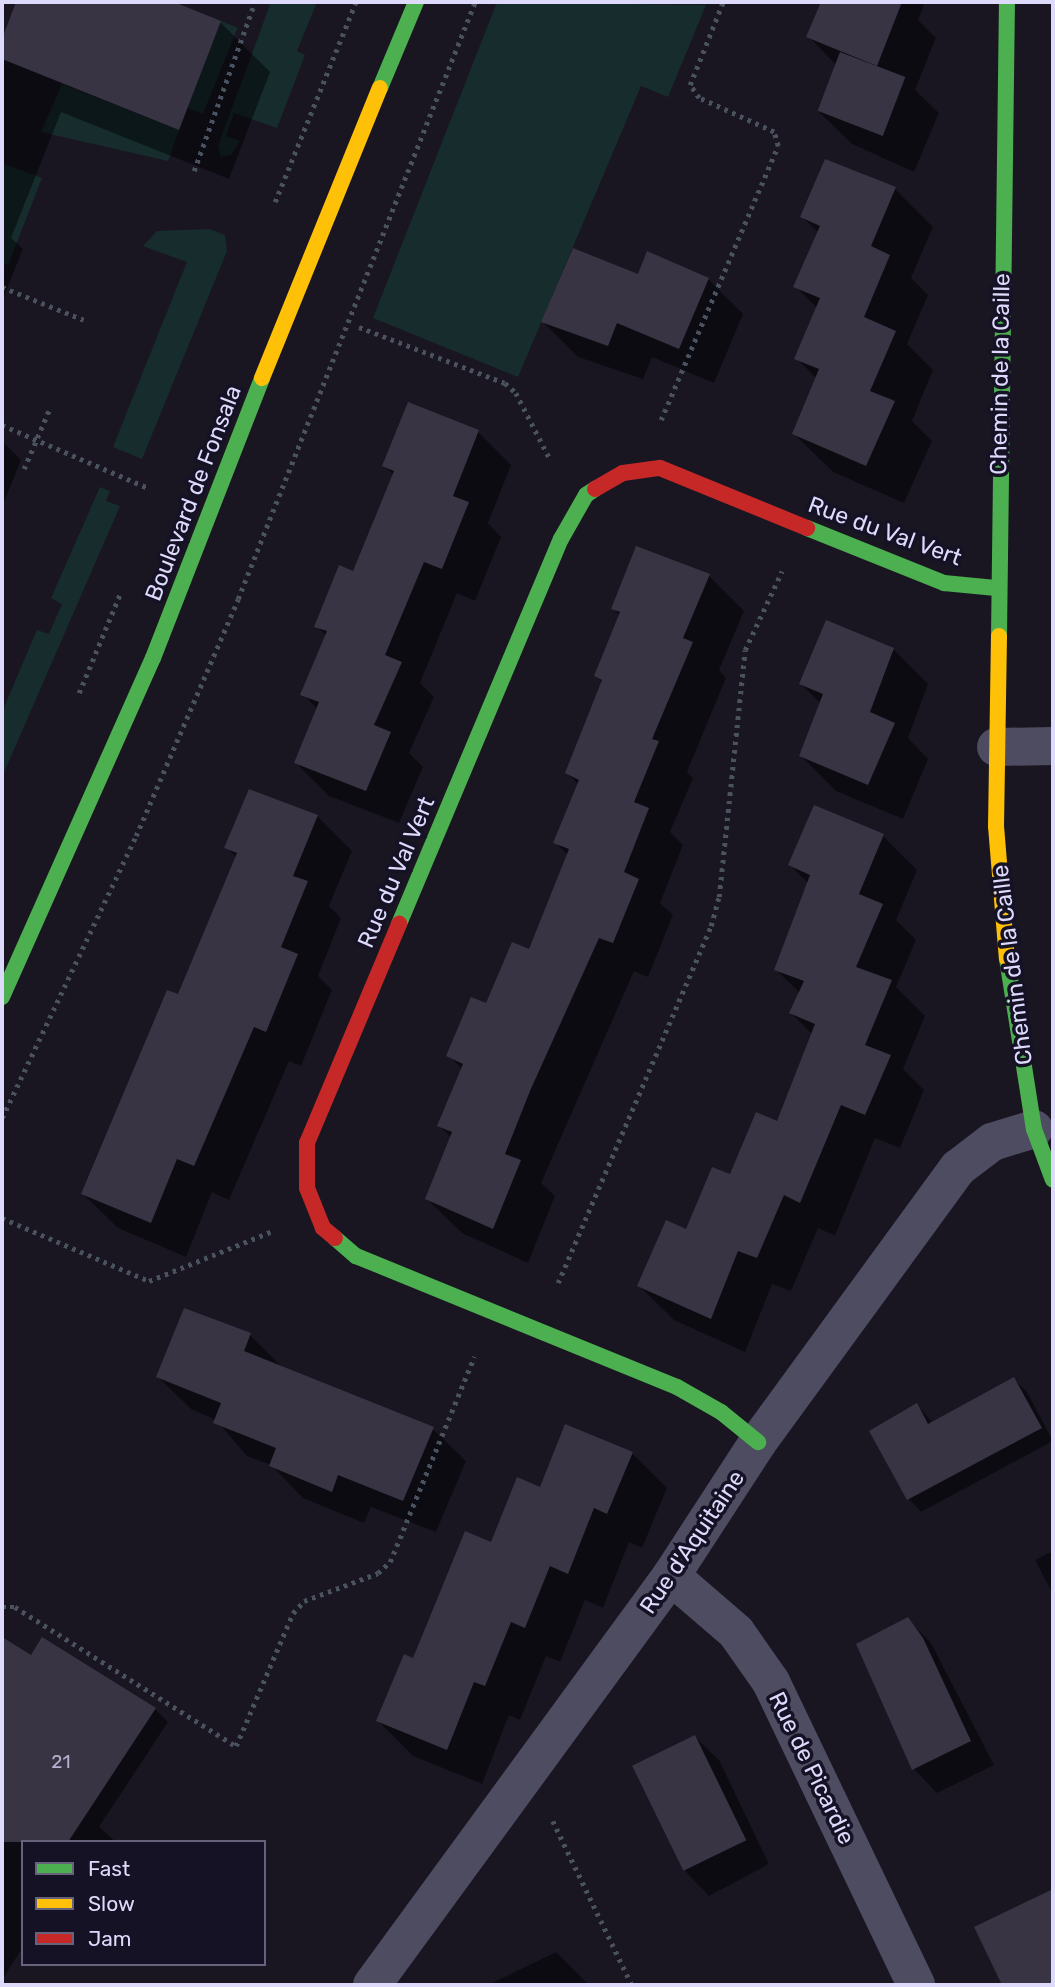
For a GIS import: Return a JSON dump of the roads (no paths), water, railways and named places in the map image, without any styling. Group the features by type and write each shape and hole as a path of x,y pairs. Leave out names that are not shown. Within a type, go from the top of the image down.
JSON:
{"street":[{"name":"Boulevard de Fonsala","path":"2,997 153,658 292,301 416,2"},
{"name":"Chemin de la Caille","path":"1007,2 996,588 996,826 1010,988 1034,1129 1053,1180"},
{"name":"Rue du Val Vert","path":"758,1442 721,1412 677,1387 356,1256 323,1228 307,1188 307,1143 561,539 586,495 623,473 660,468 944,583 996,588"},
{"path":"996,747 1053,746"},
{"name":"Rue d'Aquitaine","path":"372,1985 671,1576 758,1442 958,1168 992,1142 1034,1129"},
{"name":"Rue de Picardie","path":"671,1576 736,1632 771,1682 916,1985"}]}
